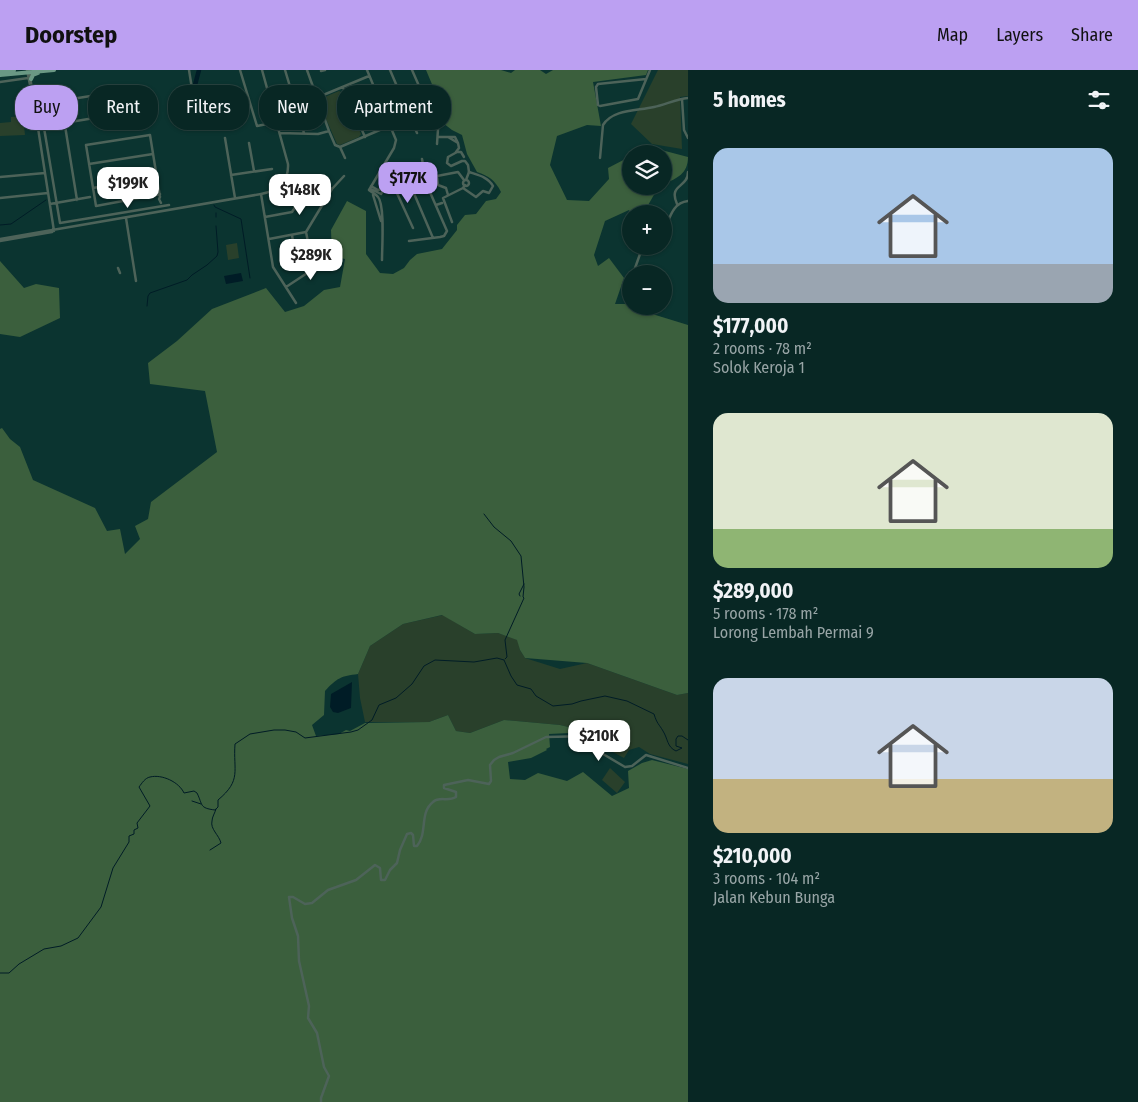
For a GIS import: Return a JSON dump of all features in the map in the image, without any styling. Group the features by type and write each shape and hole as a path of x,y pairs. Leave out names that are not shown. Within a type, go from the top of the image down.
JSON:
{"main road":[{"path":"0,74 14,70"},
{"path":"0,74 54,70"},
{"path":"30,79 34,74 54,70"}],"street":[{"path":"189,70 191,85"},
{"path":"240,70 257,126 259,126"},
{"path":"262,70 266,85"},
{"path":"286,70 304,133"},
{"path":"307,70 312,85"},
{"path":"321,71 325,70"},
{"path":"367,70 373,85"},
{"path":"390,70 396,85"},
{"path":"412,70 436,125 437,144"},
{"path":"646,78 598,84 596,87 598,105 638,99 650,70"},
{"path":"28,71 31,85"},
{"path":"346,85 369,76"},
{"path":"0,82 30,79"},
{"path":"78,98 141,88 145,109 78,121"},
{"path":"600,158 603,143 603,125 606,121 621,113 688,98"},
{"path":"682,99 684,130 688,138"},
{"path":"327,126 335,145 340,148 345,158"},
{"path":"38,130 54,231"},
{"path":"44,130 60,223 169,204"},
{"path":"65,130 77,200"},
{"path":"362,130 365,137"},
{"path":"340,148 380,130"},
{"path":"370,188 396,144 392,130"},
{"path":"0,240 50,233 272,192 280,187 288,174 288,164 280,132 318,134 329,131"},
{"path":"160,196 96,206 86,145 150,135 163,211"},
{"path":"438,137 457,138 459,150 447,158 446,161 448,164 452,166 462,162 464,157 461,152 457,152 448,157 447,163 453,165 462,161 465,162 469,172 463,183 464,187"},
{"path":"225,138 234,198"},
{"path":"249,143 254,172"},
{"path":"89,164 153,154"},
{"path":"409,241 444,236 447,231 424,177 422,159"},
{"path":"231,175 272,169"},
{"path":"370,188 383,189 396,170 404,170 433,238"},
{"path":"448,195 446,188 438,186 437,176 458,172 465,180"},
{"path":"464,187 476,197 483,191 489,193 492,188 490,181 469,172"},
{"path":"672,214 677,204 674,196 675,192 687,178 688,172"},
{"path":"0,177 44,173"},
{"path":"93,188 157,176"},
{"path":"316,267 310,252 306,232 332,189 344,176"},
{"path":"390,178 413,228"},
{"path":"265,218 292,212 311,181 318,180 332,189"},
{"path":"452,222 443,199 464,187"},
{"path":"370,188 382,224 382,260"},
{"path":"0,198 48,193"},
{"path":"261,194 273,267 296,303"},
{"path":"49,204 90,198"},
{"path":"677,204 688,201"},
{"path":"436,206 442,203"},
{"path":"126,218 136,281"},
{"path":"269,239 306,232"},
{"path":"292,235 295,255"},
{"path":"286,287 327,260"},
{"path":"118,268 120,273"},
{"path":"321,1102 329,1076 324,1067 319,1040 308,1018 309,1006 299,961 298,936 289,897 293,897 305,904 312,903 328,890 356,880 371,866 375,865 380,868 381,880 385,880 390,870 397,863 400,850 408,834 411,833 413,835 414,846 417,846 420,842 424,830 425,815 433,802 440,799 451,800 456,797 456,792 444,788 444,785 468,780 489,784 491,781 490,765 499,757 513,753 546,737 590,736 592,734 597,736 597,741 594,744"},
{"path":"590,736 589,741 594,744 598,751 622,765 629,767 646,755 688,768"}],"green space":[{"path":"426,70 501,70 511,73 515,70 540,70 546,74 553,70 648,70 646,75 593,82 601,126 587,125 557,136 550,165 567,200 589,201 609,179 608,168 622,161 622,195 654,195 648,205 622,205 622,213 605,221 594,255 598,266 609,258 622,275 622,284 615,304 622,304 622,315 656,315 688,325 688,693 677,695 587,663 525,658 517,640 498,633 475,634 442,615 403,624 370,646 358,674 340,678 325,691 324,715 312,725 316,736 339,734 346,730 350,731 365,723 429,722 448,715 456,731 470,733 504,720 560,725 589,732 549,734 550,747 547,750 531,758 508,762 510,779 525,780 538,773 567,781 583,772 612,796 629,788 628,771 642,763 652,760 688,769 688,1102 0,1102 0,429 2,428 10,439 20,447 33,480 95,508 107,531 120,529 125,554 140,539 135,526 148,519 151,502 217,452 205,391 150,384 148,363 177,341 212,309 266,288 285,312 304,306 324,290 340,287 345,259 332,256 331,230 347,201 366,211 366,254 380,273 393,274 404,268 417,254 442,249 457,230 457,225 465,215 476,214 486,201 496,199 501,192 491,179 477,172 467,154 462,135 451,129 451,85 432,85"},
{"path":"658,70 688,70 688,96 680,97 682,149 672,147 672,145 652,144 631,124"},
{"path":"337,92 337,130 359,130 361,134 359,137 340,145 337,144 327,121 327,96"},
{"path":"11,117 15,117 15,130 24,130 25,135 0,136 0,123 11,122"},
{"path":"672,153 688,157 686,168 672,180"},
{"path":"237,243 239,258 228,260 226,245"},
{"path":"0,261 24,288 36,284 59,288 60,318 20,337 0,334"},
{"path":"443,615 475,634 498,633 518,640 520,650 525,658 560,669 587,663 677,695 688,693 688,764 650,754 639,747 629,750 624,758 598,744 597,732 603,726 595,723 593,729 589,732 560,725 504,720 470,733 456,731 448,715 429,722 365,722 358,674 370,646 403,624"},
{"path":"610,768 625,782 617,793 602,780"}],"water":[{"path":"241,273 243,281 226,284 224,276"},
{"path":"352,682 351,708 338,713 333,712 330,707 331,694"}],"waterway":[{"path":"195,85 199,70"},
{"path":"0,225 11,224 46,200"},
{"path":"214,205 241,219 250,278"},
{"path":"147,306 150,293 187,280 217,256 216,226"},
{"path":"484,514 494,527 511,541 521,556 524,598 505,640 507,657 505,659"},
{"path":"520,596 519,594 524,584"},
{"path":"0,973 9,973 19,964 44,949 61,946 78,938 101,907 113,868 129,842 129,836 134,834 134,830 138,828 137,823 150,806 139,787 147,778 155,776 165,778 178,785 184,793 194,791 204,807 215,810 218,807 218,800 226,793 235,775 235,744 250,734 274,730 296,732 305,738 358,730 372,720 379,705 396,698 412,684 424,666 435,660 474,662 497,658 504,660 517,685 531,689 536,696 553,706 572,704 605,696 627,701 654,714 669,745 676,751 682,748 676,746 678,736 688,740"},
{"path":"192,801 201,804"},
{"path":"210,850 221,843 212,824 212,818 216,809"}]}
